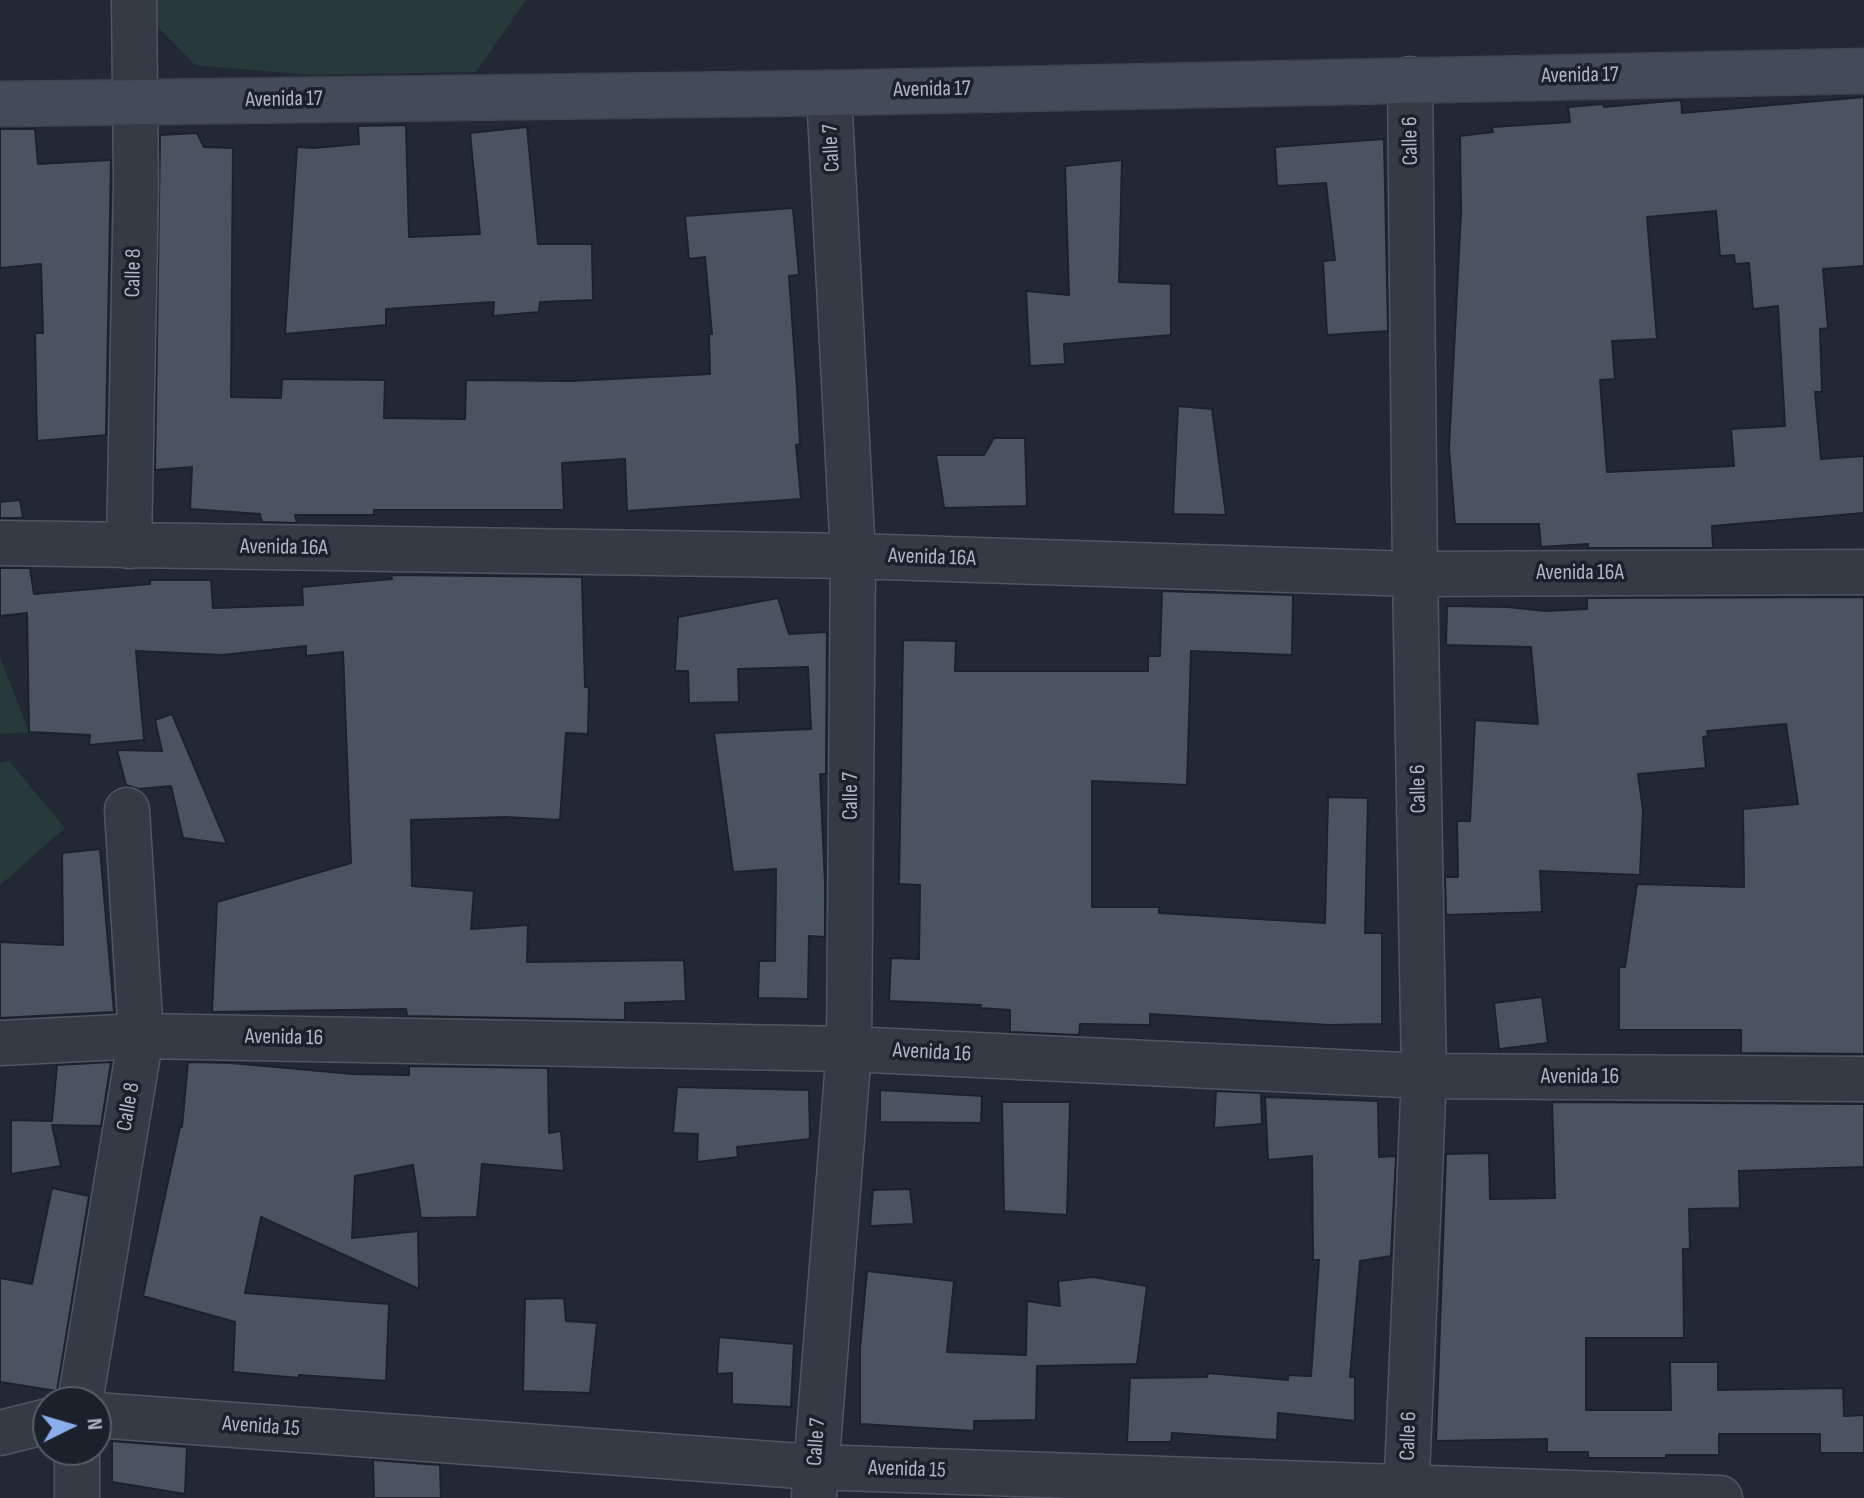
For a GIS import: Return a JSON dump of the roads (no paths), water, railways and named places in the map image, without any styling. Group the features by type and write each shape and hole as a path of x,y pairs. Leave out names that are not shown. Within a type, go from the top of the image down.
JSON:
{"main road":[{"name":"Avenida 17","path":"0,104 829,93 1864,71"}],"street":[{"name":"Calle 8","path":"129,546 136,102 134,0"},
{"name":"Calle 6","path":"1407,1492 1424,1076 1410,79"},
{"name":"Calle 7","path":"814,1483 849,1049 853,556 829,93"},
{"name":"Avenida 16A","path":"0,543 853,556 1415,574 1864,572"},
{"name":"Calle 8","path":"83,1386 141,1036 127,810"},
{"name":"Avenida 16","path":"0,1043 141,1036 849,1049 1424,1076 1864,1079"},
{"name":"Avenida 15","path":"112,1417 814,1483 1720,1498"},
{"path":"0,1433 32,1425"},
{"path":"77,1466 77,1498"}]}
